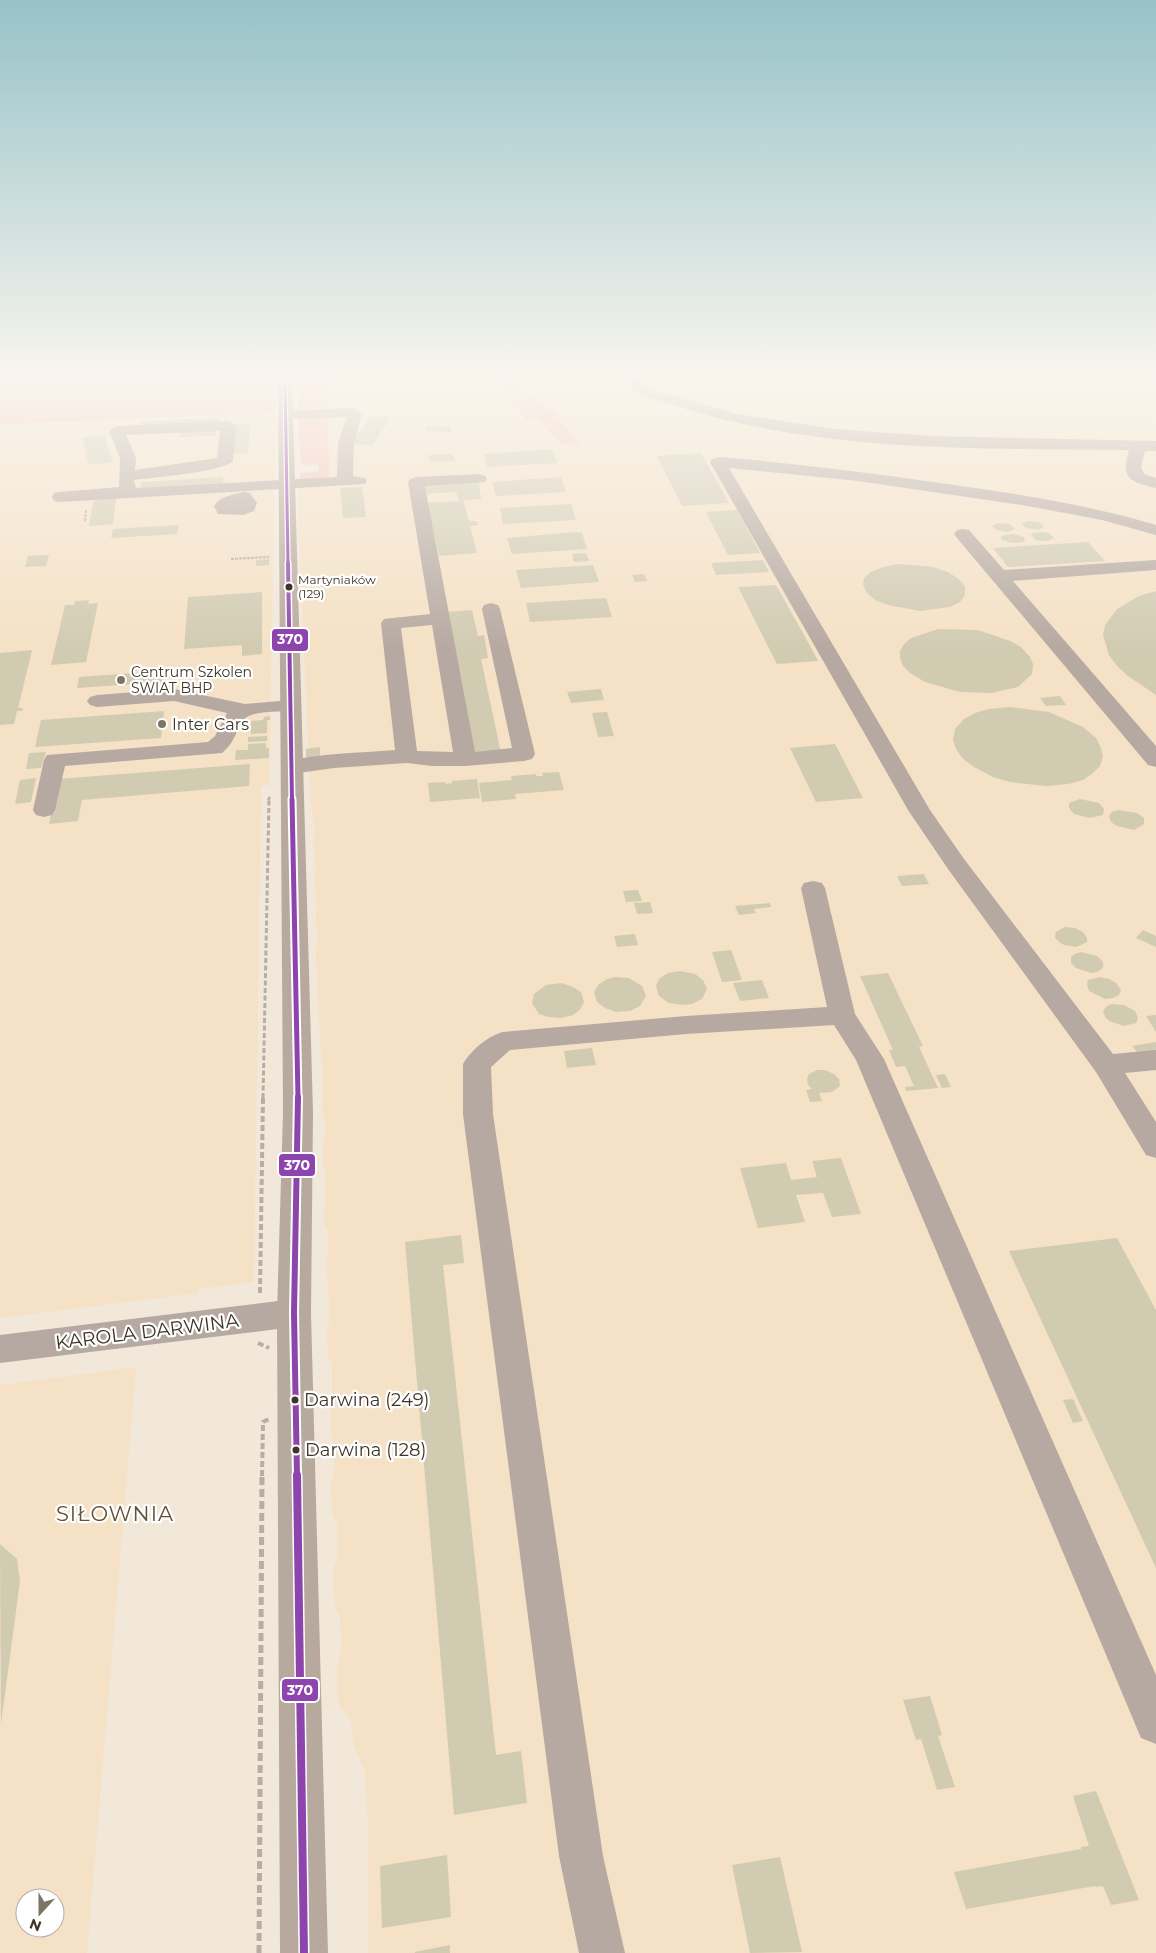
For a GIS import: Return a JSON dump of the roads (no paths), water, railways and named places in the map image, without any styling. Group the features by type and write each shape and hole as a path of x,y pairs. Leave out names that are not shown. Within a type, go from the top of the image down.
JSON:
{"main road":[{"path":"287,468 298,1112 294,1313 304,1953"}],"street":[{"path":"127,468 126,484 130,493"},
{"path":"127,476 185,468"},
{"path":"63,495 246,492 287,485 351,481 346,468"},
{"path":"722,468 919,810 956,864 1106,1065 1156,1146"},
{"path":"781,468 842,474 1064,506 1102,514 1156,530"},
{"path":"1133,468 1139,478 1156,483"},
{"path":"464,759 416,482 479,479"},
{"path":"963,534 1156,760"},
{"path":"999,576 1156,565"},
{"path":"292,767 334,761 407,756 432,759 464,759 524,754 491,609"},
{"path":"407,756 391,623 440,619"},
{"path":"97,701 174,695 243,710 291,706"},
{"path":"44,810 55,760 214,748 225,740 231,721 243,710"},
{"path":"813,888 842,1015 874,1068 1156,1722"},
{"path":"602,1953 581,1856 478,1114 477,1064 502,1041 686,1025 842,1015"},
{"path":"1106,1065 1156,1060"},
{"name":"KAROLA DARWINA","path":"0,1349 294,1313"}],"place":[{"name":"Martyniaków (129)","path":"289,587"},
{"name":"Centrum Szkolen SWIAT BHP","path":"121,680"},
{"name":"Inter Cars","path":"162,724"},
{"name":"Darwina (249)","path":"295,1400"},
{"name":"Darwina (128)","path":"296,1450"}],"district":[{"name":"SIŁOWNIA","path":"115,1514"}]}
